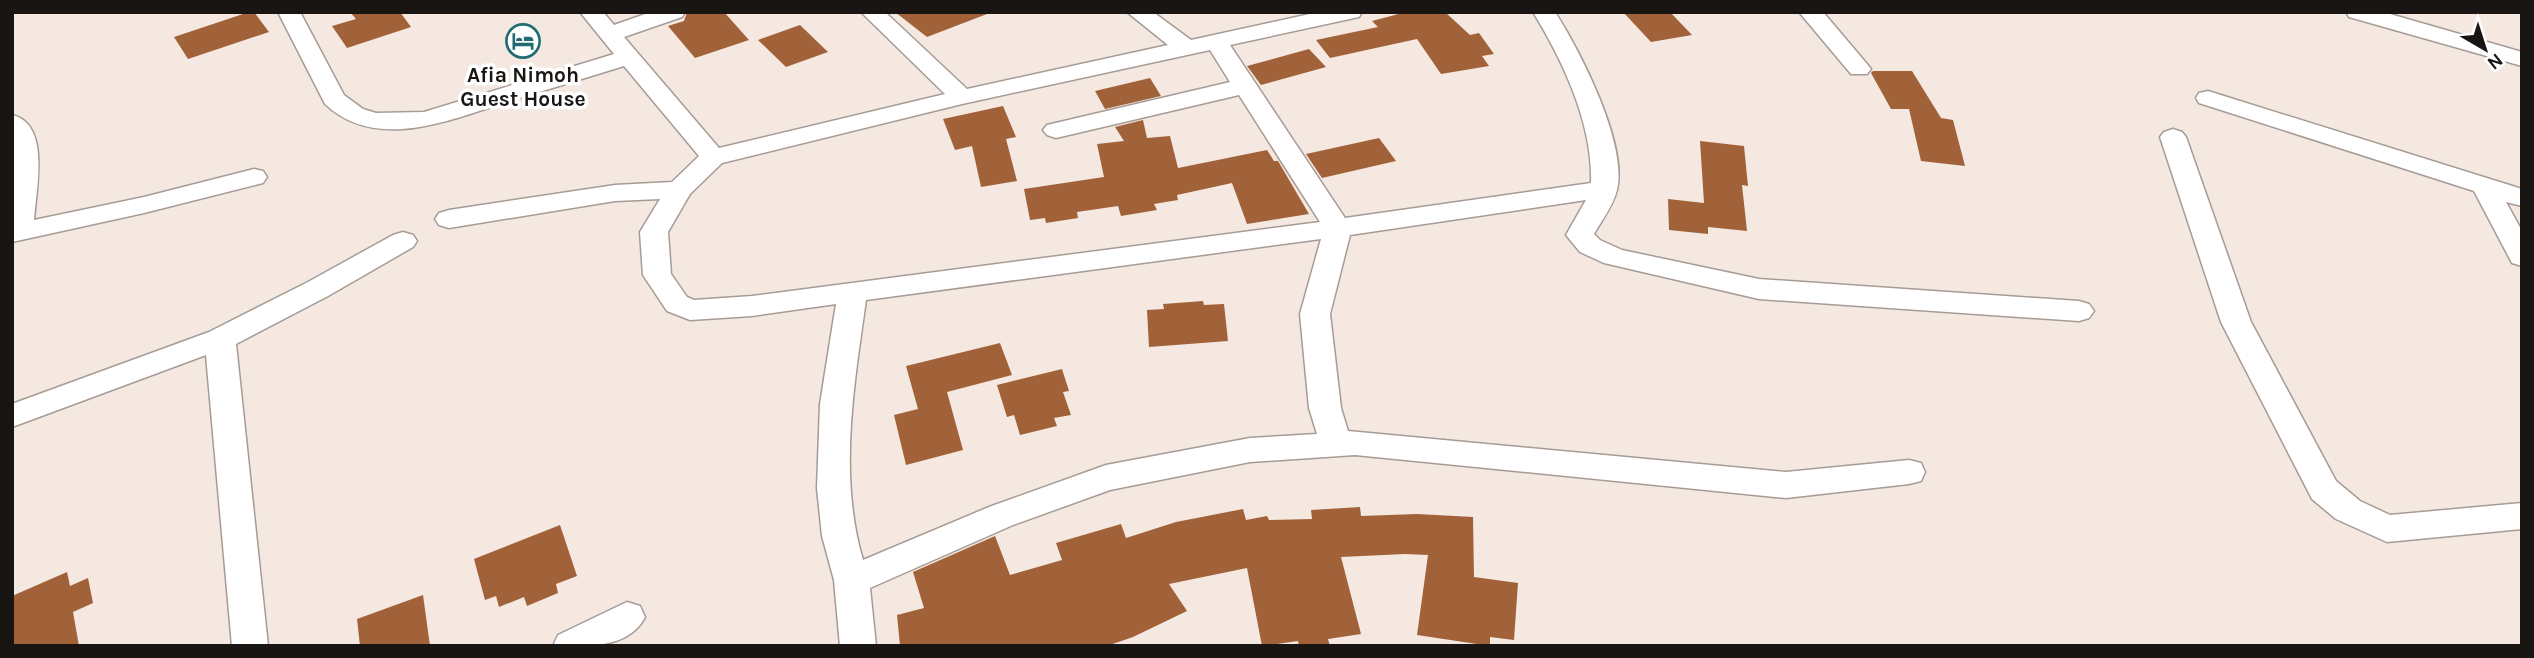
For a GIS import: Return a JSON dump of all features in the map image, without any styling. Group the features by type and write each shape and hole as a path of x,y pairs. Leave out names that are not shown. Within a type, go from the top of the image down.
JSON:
{"street":[{"path":"289,12 334,99 344,110 357,117 393,121 426,118 628,57"},
{"path":"591,12 713,157"},
{"path":"609,34 674,12"},
{"path":"872,12 962,97"},
{"path":"1138,12 1189,48"},
{"path":"1352,12 962,97 713,157 680,190 654,232 657,275 677,304 690,310 852,294 1604,189"},
{"path":"1544,12 1556,29 1597,128 1604,157 1604,189 1580,235 1590,246 1614,257 1759,289 2079,311"},
{"path":"1810,12 1859,69"},
{"path":"2357,12 2522,59"},
{"path":"1217,43 1338,228 1315,314 1325,408 1336,444"},
{"path":"1056,130 1244,86"},
{"path":"2208,98 2522,198"},
{"path":"12,122 20,128 25,138 16,232 144,205 254,177"},
{"path":"2173,137 2236,322 2324,490 2348,510 2387,529 2522,516"},
{"path":"2484,186 2522,257"},
{"path":"450,219 615,193 680,190"},
{"path":"12,416 220,339 318,289 403,240"},
{"path":"852,294 836,404 834,488 839,536 852,580 858,646"},
{"path":"220,339 250,646"},
{"path":"852,580 1001,516 1107,478 1250,450 1355,443 1786,485 1909,472"},
{"path":"571,646 627,617"}],"building":[{"path":"254,12 269,32 188,59 174,37"},
{"path":"350,12 400,12 411,27 347,48 332,26 356,19"},
{"path":"687,12 724,12 749,40 695,58 668,26 684,21"},
{"path":"895,12 987,12 987,14 927,37"},
{"path":"1406,12 1445,12 1470,35 1479,33 1494,54 1482,56 1489,66 1441,74 1417,39 1330,58 1316,40 1378,27 1372,21"},
{"path":"1623,12 1670,12 1692,35 1651,42"},
{"path":"800,25 828,52 786,67 758,40"},
{"path":"1309,49 1326,67 1261,85 1247,66"},
{"path":"1912,71 1941,118 1953,120 1965,166 1921,161 1909,109 1891,109 1871,73"},
{"path":"1150,78 1161,96 1105,109 1095,91"},
{"path":"1003,106 1016,137 1006,139 1017,181 981,187 972,146 955,150 943,119"},
{"path":"1143,120 1147,138 1170,136 1178,168 1267,150 1274,161 1278,161 1309,214 1247,224 1232,183 1177,195 1178,200 1154,204 1157,210 1121,216 1118,206 1077,212 1078,218 1046,223 1045,218 1030,220 1024,189 1104,177 1097,144 1124,141 1115,127"},
{"path":"1379,138 1396,161 1322,178 1306,154"},
{"path":"1700,141 1744,146 1748,186 1742,185 1747,231 1708,227 1708,234 1669,230 1668,199 1704,203"},
{"path":"1203,301 1204,305 1224,304 1228,341 1149,347 1147,310 1164,309 1163,304"},
{"path":"1000,343 1012,375 947,392 963,450 906,465 894,415 918,409 906,366"},
{"path":"1062,369 1069,391 1063,392 1071,415 1054,418 1057,426 1020,435 1014,415 1007,417 997,385"},
{"path":"1360,507 1361,516 1417,514 1473,517 1474,577 1518,583 1514,640 1490,637 1490,646 1417,635 1428,555 1405,554 1341,557 1361,634 1328,639 1330,646 1299,646 1298,641 1262,646 1247,568 1169,584 1187,611 1133,637 1107,646 900,646 897,615 924,608 913,572 995,536 1010,575 1062,560 1056,543 1121,524 1126,538 1176,522 1243,509 1246,520 1267,516 1269,520 1312,519 1311,510"},
{"path":"560,525 577,576 556,584 558,593 527,606 524,597 499,607 496,596 485,600 474,559"},
{"path":"67,572 70,586 88,578 93,603 73,612 79,646 12,646 12,596"},
{"path":"423,595 430,646 360,646 357,619"}],"place":[{"name":"Afia Nimoh Guest House","path":"523,41"}]}
